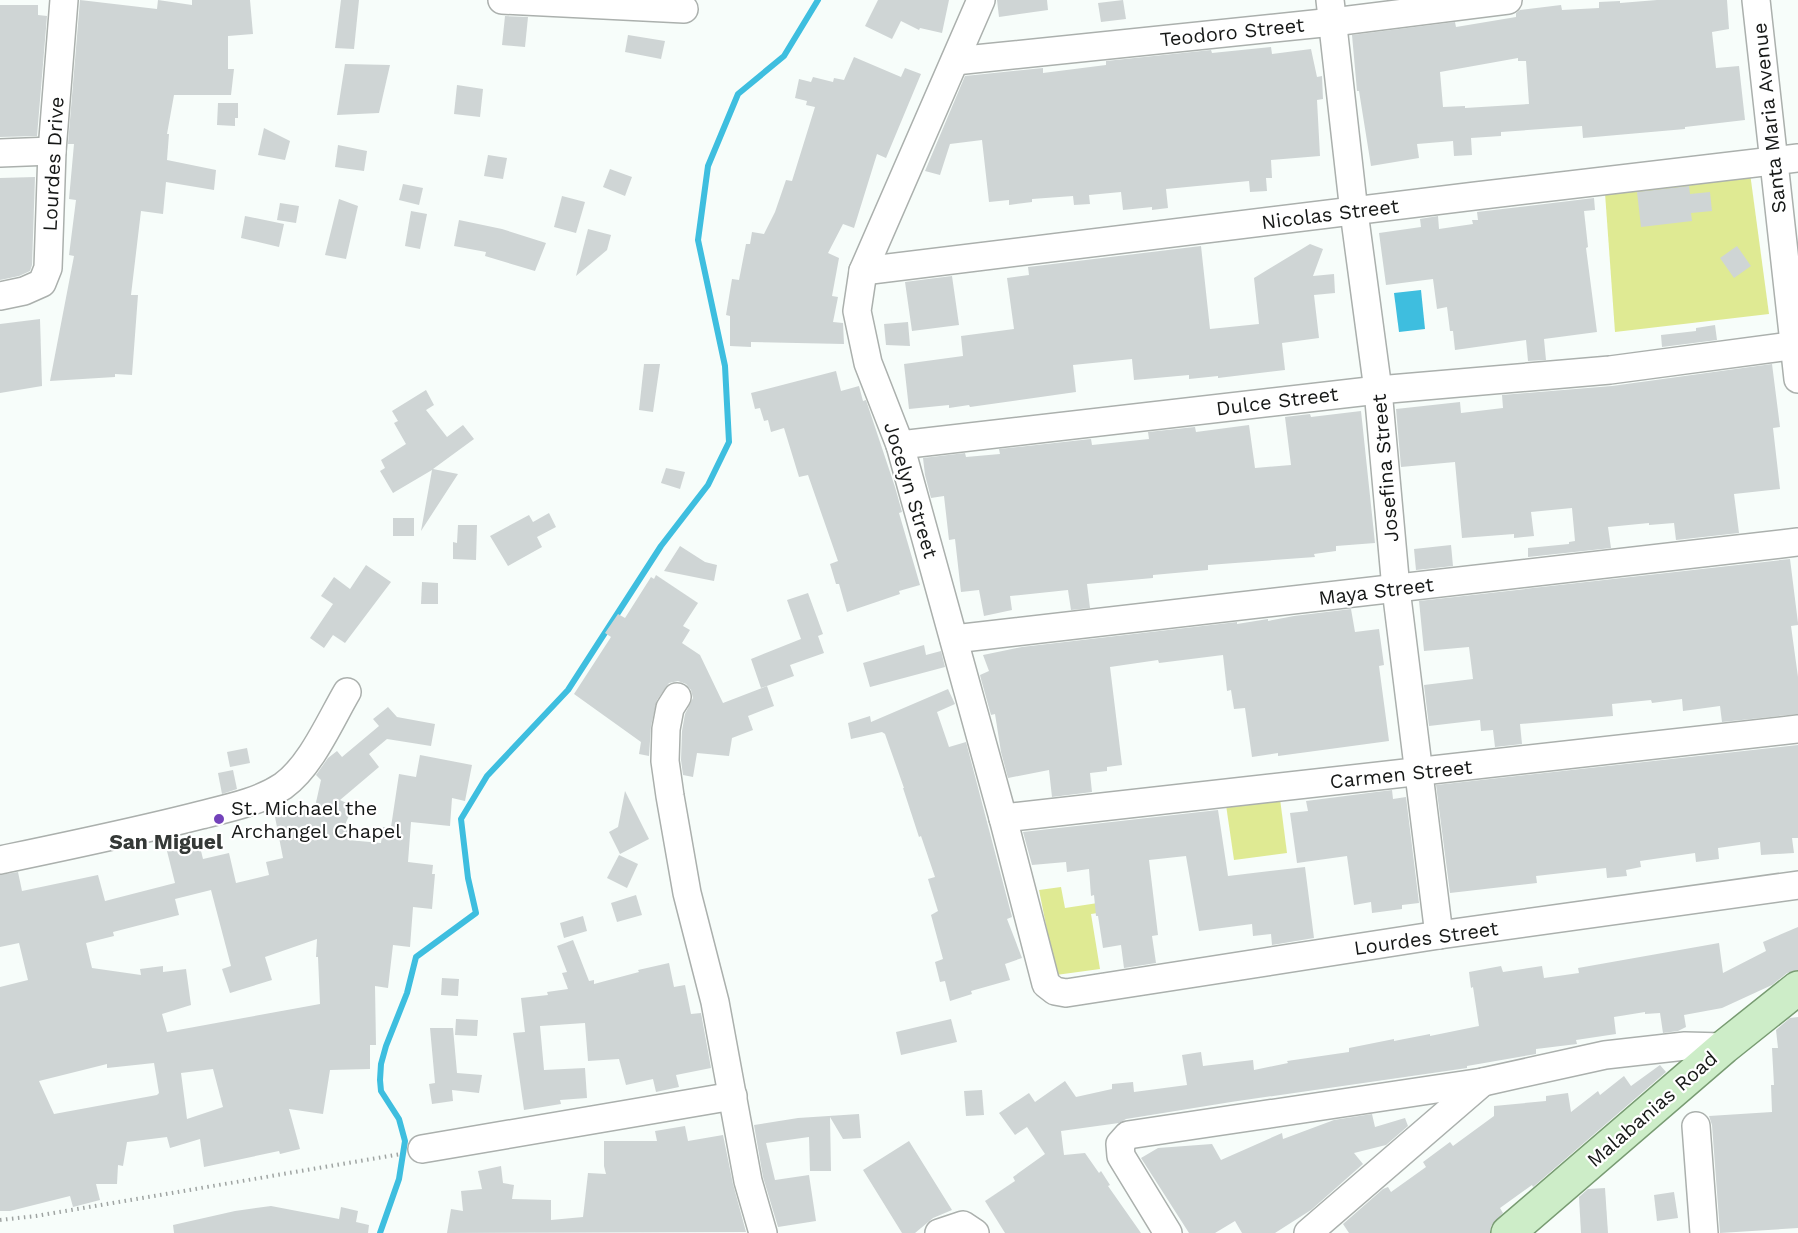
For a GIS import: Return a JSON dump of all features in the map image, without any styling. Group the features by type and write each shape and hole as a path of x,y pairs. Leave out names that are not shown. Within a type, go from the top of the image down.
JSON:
{"main road":[{"name":"Malabanias Road","path":"1508,1233 1724,1047 1798,988"}],"street":[{"name":"Lourdes Drive","path":"0,296 24,291 42,283 48,268 52,151 64,0"},
{"path":"502,0 684,9"},
{"name":"Jocelyn Street","path":"981,0 863,271 856,311 868,363 900,445 1003,818 1046,984 1055,991"},
{"name":"Teodoro Street","path":"955,61 1331,11 1508,0"},
{"name":"Santa Maria Avenue","path":"1756,0 1786,159 1798,379"},
{"name":"Josefina Street","path":"1331,11 1354,212 1378,390 1396,589 1439,935"},
{"path":"0,153 52,151"},
{"name":"Nicolas Street","path":"863,271 1354,212 1569,183 1786,159"},
{"name":"Dulce Street","path":"900,445 1378,390 1610,370 1796,345"},
{"name":"Maya Street","path":"954,639 1798,542"},
{"path":"0,860 158,826 244,804 266,795 284,785 309,757 347,692"},
{"path":"677,697 670,708 666,729 665,761 670,796 687,893 715,1002 748,1181 763,1233"},
{"name":"Carmen Street","path":"1003,818 1798,729"},
{"name":"Lourdes Street","path":"1055,991 1066,993 1439,935 1798,885"},
{"path":"1168,1233 1120,1156 1120,1144 1128,1135 1484,1082 1605,1055 1684,1046 1724,1047"},
{"path":"1308,1233 1484,1082"},
{"path":"422,1149 733,1096"},
{"path":"1696,1126 1704,1233"}],"path":[{"path":"0,1220 48,1214 422,1149"}],"green space":[{"path":"1750,173 1769,314 1615,332 1605,193"},
{"path":"1279,791 1287,853 1234,860 1225,798"},
{"path":"1061,887 1065,908 1111,901 1112,911 1091,914 1100,969 1056,975 1039,890"}],"water":[{"path":"1421,290 1425,329 1399,332 1394,293"}],"building":[{"path":"80,0 157,9 158,0 192,5 192,0 250,0 253,34 228,36 228,69 234,69 231,95 174,95 167,134 169,134 167,160 216,170 214,190 166,182 163,214 141,211 131,295 138,295 132,375 115,374 115,377 50,381 74,256 69,255 76,200 69,199 74,144 68,144"},
{"path":"341,0 359,0 354,49 335,48"},
{"path":"878,0 949,0 942,33 920,28 919,30 901,21 892,39 865,26"},
{"path":"997,0 1047,0 1048,10 999,17"},
{"path":"1123,0 1126,19 1101,22 1098,3"},
{"path":"1657,0 1727,0 1729,29 1712,32 1716,68 1739,66 1745,120 1685,127 1685,129 1583,138 1582,126 1501,132 1501,136 1471,138 1472,155 1454,156 1453,141 1417,144 1419,158 1371,166 1359,91 1357,91 1352,35 1455,22 1456,27 1516,17 1516,13 1520,10 1561,5 1562,10 1599,8 1599,2 1620,1 1620,3","holes":["1518,58 1518,61 1526,61 1529,104 1443,107 1440,72"]},
{"path":"0,5 38,5 38,15 47,16 37,136 0,137"},
{"path":"505,16 528,17 525,47 502,45"},
{"path":"628,35 665,41 661,59 625,52"},
{"path":"1271,47 1272,54 1311,49 1317,77 1322,76 1323,99 1317,100 1320,156 1271,160 1272,178 1266,178 1267,191 1250,192 1249,181 1166,189 1168,208 1152,210 1152,207 1123,210 1121,192 1089,195 1090,204 1074,205 1073,196 1032,199 1032,202 1009,205 1009,200 989,202 982,140 950,144 940,175 925,171 965,76 1043,68 1043,73 1106,65 1106,61 1211,50 1212,53"},
{"path":"854,57 901,77 905,68 921,74 886,158 877,154 854,228 843,224 828,253 839,258 832,296 838,297 833,322 843,323 844,344 751,342 751,347 730,346 730,316 726,315 732,279 739,280 746,244 750,244 752,232 764,234 775,212 786,180 792,181 815,107 806,105 807,101 795,98 799,79 811,82 813,77 833,82 834,78 844,80"},
{"path":"345,64 390,65 379,113 337,115"},
{"path":"457,85 483,89 480,117 454,114"},
{"path":"218,103 238,103 238,118 235,118 235,126 217,125"},
{"path":"264,128 290,141 285,160 258,155"},
{"path":"338,145 367,151 364,171 335,167"},
{"path":"488,155 507,158 503,179 484,176"},
{"path":"610,169 632,177 625,196 603,187"},
{"path":"35,177 30,271 0,280 0,178"},
{"path":"403,184 423,188 419,205 399,200"},
{"path":"1689,186 1690,194 1710,192 1712,211 1691,213 1692,221 1641,227 1637,192"},
{"path":"562,196 585,202 576,233 554,227"},
{"path":"1594,198 1595,210 1584,211 1588,247 1586,248 1597,332 1544,339 1546,360 1528,361 1526,340 1455,350 1447,307 1437,309 1433,279 1386,285 1379,233 1421,227 1420,219 1438,216 1439,229 1473,224 1472,220 1478,220 1477,212"},
{"path":"339,199 358,206 346,259 325,255"},
{"path":"280,203 299,206 296,223 277,220"},
{"path":"411,211 427,214 420,249 405,246"},
{"path":"245,216 284,224 279,247 241,238"},
{"path":"459,220 502,229 546,243 535,271 485,256 486,252 454,246"},
{"path":"588,229 611,235 607,250 576,276"},
{"path":"1310,244 1323,249 1313,276 1334,274 1335,293 1314,295 1319,338 1282,343 1285,370 1218,378 1218,376 1189,379 1189,375 1134,380 1132,359 1073,365 1076,392 970,407 969,405 949,408 949,405 909,409 904,364 963,356 961,336 1014,329 1007,278 1029,275 1028,267 1201,246 1210,329 1259,324 1254,278"},
{"path":"1737,246 1751,266 1734,278 1720,258"},
{"path":"952,276 959,325 912,331 905,282"},
{"path":"40,319 42,386 0,393 0,324"},
{"path":"908,322 910,346 886,345 884,324"},
{"path":"1715,325 1717,340 1662,347 1661,335 1696,331 1696,328"},
{"path":"644,364 660,364 653,412 639,410"},
{"path":"1772,364 1780,427 1773,428 1780,489 1734,494 1739,533 1676,540 1674,523 1608,527 1611,548 1528,557 1528,548 1569,544 1575,541 1572,508 1531,512 1534,536 1514,538 1514,534 1462,538 1455,462 1401,467 1396,409 1460,402 1461,413 1503,408 1502,395 1612,386"},
{"path":"836,371 841,391 859,386 863,401 866,400 895,487 902,512 899,513 920,585 847,612 839,584 836,584 830,564 838,561 808,475 799,477 784,428 771,432 768,420 764,421 760,408 755,409 751,393"},
{"path":"426,390 434,405 426,410 447,437 463,425 474,439 433,469 458,474 421,531 432,470 393,493 380,471 385,468 381,460 406,444 394,423 398,421 392,411"},
{"path":"1361,411 1375,543 1336,546 1336,551 1314,554 1315,557 1208,565 1208,570 1087,584 1090,608 1071,610 1068,590 1010,596 1012,610 984,616 979,590 961,592 955,539 949,540 944,496 931,498 925,475 923,458 965,453 966,457 1000,454 999,449 1091,439 1092,445 1149,439 1148,432 1195,427 1196,432 1249,425 1255,468 1291,465 1285,417 1310,414 1311,417"},
{"path":"666,468 685,472 680,489 661,483"},
{"path":"549,513 556,527 537,537 542,547 508,566 490,536 529,515 533,522"},
{"path":"393,518 414,518 414,536 393,536"},
{"path":"458,525 477,525 476,560 453,559 453,542 457,543"},
{"path":"1451,545 1453,566 1416,570 1414,549"},
{"path":"680,546 705,562 717,565 714,581 664,571"},
{"path":"1790,559 1798,623 1798,625 1791,626 1798,677 1798,714 1722,722 1720,706 1683,711 1682,699 1652,703 1651,700 1612,704 1613,716 1520,724 1522,744 1495,747 1493,730 1481,731 1480,720 1429,726 1424,685 1473,679 1469,647 1424,651 1419,601"},
{"path":"366,565 391,582 345,643 333,635 324,648 310,638 333,604 321,596 334,577 350,589"},
{"path":"656,575 698,603 683,626 690,630 682,643 700,655 723,703 767,686 774,706 748,716 753,730 732,738 729,756 697,753 693,777 683,775 681,760 685,714 693,698 686,684 678,681 669,683 657,700 651,726 649,756 639,754 641,742 574,694 611,637 605,633 618,614 625,618 651,577 654,579"},
{"path":"422,582 438,583 438,604 421,604"},
{"path":"808,593 823,634 818,636 824,653 790,665 794,676 761,688 751,659 801,639 787,600"},
{"path":"1351,609 1355,632 1379,629 1384,665 1379,666 1389,741 1278,756 1278,753 1252,757 1245,708 1234,709 1231,690 1227,691 1223,655 1159,663 1158,660 1110,667 1122,765 1107,767 1107,771 1090,773 1092,792 1052,797 1049,770 1008,778 995,714 991,715 980,675 989,671 983,655 1022,647 1237,622 1237,624 1268,619 1268,621"},
{"path":"924,645 926,655 941,651 945,667 870,687 863,663"},
{"path":"948,689 955,704 937,712 949,747 966,742 1012,917 1007,919 1022,958 1005,964 1010,980 971,991 972,994 950,1001 945,981 940,982 935,962 943,959 931,915 938,911 928,879 935,877 921,836 919,837 885,734 882,732 851,739 848,723 870,716 871,722"},
{"path":"388,707 397,717 435,724 431,746 387,739 369,754 379,767 340,800 353,806 345,825 351,826 348,840 381,843 383,827 391,827 399,774 416,777 420,755 472,765 465,801 452,798 450,826 411,822 408,862 433,865 432,874 435,874 432,909 413,907 410,947 393,945 388,988 375,986 376,1045 370,1045 370,1069 330,1070 323,1114 289,1109 300,1149 280,1154 279,1151 204,1167 200,1139 170,1148 167,1137 127,1142 123,1166 118,1165 117,1184 96,1184 100,1200 73,1207 70,1196 10,1211 0,1211 0,987 28,980 19,943 0,947 0,875 18,872 22,891 98,875 105,901 175,883 167,851 199,843 203,859 229,853 236,883 269,875 266,862 283,858 275,817 315,807 321,780 316,775 328,758 337,751 342,757 379,726 373,719","holes":["211,890 231,966 222,969 230,993 272,980 265,957 317,939 316,957 318,957 320,1004 167,1032 162,1014 191,1005 186,969 163,972 163,966 140,969 141,975 92,968 86,943 114,936 113,932 179,915 175,899","154,1063 159,1093 54,1114 39,1081 107,1064 107,1068","213,1069 223,1107 187,1119 181,1073"]},
{"path":"1798,745 1798,838 1792,838 1794,853 1761,855 1760,842 1718,848 1719,859 1696,862 1695,853 1640,861 1641,867 1626,870 1627,876 1607,878 1606,868 1536,876 1537,883 1450,893 1436,785"},
{"path":"247,748 250,763 230,767 227,752"},
{"path":"233,770 237,789 222,794 218,773"},
{"path":"1392,790 1393,799 1406,797 1419,903 1402,905 1402,909 1372,913 1371,902 1354,905 1347,856 1297,863 1290,813 1308,811 1306,801"},
{"path":"625,791 649,839 620,854 609,832 618,827"},
{"path":"1218,810 1228,876 1305,867 1314,938 1272,945 1271,934 1253,936 1252,924 1199,931 1186,856 1149,860 1158,935 1152,936 1156,963 1124,968 1121,945 1103,948 1094,895 1091,896 1089,869 1067,872 1066,862 1032,865 1023,832"},
{"path":"619,855 638,864 627,888 607,878"},
{"path":"636,895 642,915 617,922 611,903"},
{"path":"583,916 587,931 564,938 560,923"},
{"path":"1798,927 1798,970 1787,973 1772,985 1722,1008 1684,1015 1686,1027 1678,1031 1663,1033 1660,1013 1645,1014 1645,1012 1614,1017 1616,1034 1576,1040 1577,1044 1536,1049 1536,1054 1467,1066 1467,1068 1231,1102 1126,1119 1119,1123 1061,1131 1064,1155 1085,1153 1099,1173 1101,1171 1110,1185 1108,1186 1141,1233 1005,1233 985,1201 1015,1181 1013,1177 1045,1154 1027,1127 1015,1135 999,1113 1029,1093 1035,1102 1065,1081 1076,1097 1112,1089 1112,1084 1133,1082 1134,1092 1187,1085 1182,1055 1201,1052 1203,1066 1253,1060 1254,1070 1288,1063 1287,1061 1349,1052 1349,1048 1394,1039 1394,1041 1430,1034 1430,1036 1479,1026 1469,972 1501,966 1503,972 1542,966 1544,978 1579,973 1578,968 1719,943 1723,973 1766,951 1763,942"},
{"path":"573,940 589,981 594,980 594,984 669,963 674,987 685,985 691,1014 701,1013 711,1068 676,1075 679,1087 656,1092 653,1079 626,1085 619,1059 588,1061 585,1023 540,1026 544,1070 585,1068 587,1098 560,1100 561,1104 524,1110 513,1033 525,1032 521,998 548,995 547,992 568,989 562,973 567,972 557,946"},
{"path":"442,978 459,979 458,996 441,995"},
{"path":"1798,1017 1798,1228 1720,1233 1712,1125 1709,1116 1772,1112 1771,1085 1774,1085 1772,1048 1778,1048 1776,1030 1790,1018"},
{"path":"456,1019 478,1020 477,1036 455,1035"},
{"path":"951,1019 957,1042 901,1055 896,1032"},
{"path":"430,1028 453,1028 457,1073 482,1075 479,1093 452,1090 453,1101 432,1104 429,1084 435,1083"},
{"path":"1660,1065 1666,1072 1533,1187 1532,1185 1500,1208 1503,1213 1491,1226 1490,1233 1349,1233 1343,1224 1383,1189 1388,1187 1391,1192 1426,1167 1423,1162 1450,1142 1453,1146 1494,1116 1494,1106 1546,1101 1546,1096 1568,1093 1571,1112 1598,1091 1600,1095 1624,1076 1631,1086"},
{"path":"982,1090 984,1115 966,1116 964,1091"},
{"path":"859,1114 861,1138 843,1139 830,1117 831,1171 810,1171 809,1137 766,1143 775,1180 809,1175 816,1221 778,1227 763,1177 754,1125 798,1118"},
{"path":"1372,1114 1375,1127 1405,1118 1408,1126 1386,1145 1354,1153 1363,1164 1311,1210 1275,1233 1242,1233 1235,1221 1215,1233 1189,1233 1141,1158 1158,1148 1212,1144 1221,1160 1282,1133 1283,1139 1334,1120"},
{"path":"685,1126 688,1141 723,1135 746,1232 447,1233 451,1209 463,1211 461,1191 482,1189 478,1171 501,1166 503,1183 514,1185 512,1199 551,1200 551,1220 583,1217 588,1173 606,1174 604,1141 657,1141 655,1131"},
{"path":"909,1141 952,1210 933,1218 915,1233 902,1233 863,1170"},
{"path":"1605,1188 1608,1233 1581,1233 1579,1197 1588,1189"},
{"path":"1674,1192 1678,1218 1657,1221 1654,1195"},
{"path":"271,1206 339,1219 341,1207 358,1211 356,1222 369,1225 368,1233 174,1233 173,1225 235,1211"}],"waterway":[{"path":"380,1233 399,1179 405,1141 399,1119 381,1091 381,1064 386,1046 407,993 416,957 476,913 468,878 461,819 487,776 568,690 661,546 708,485 729,442 725,366 698,240 708,166 738,94 784,56 818,0"}],"place":[{"name":"St. Michael the Archangel Chapel","path":"219,819"}],"district":[{"name":"San Miguel","path":"166,842"}]}
